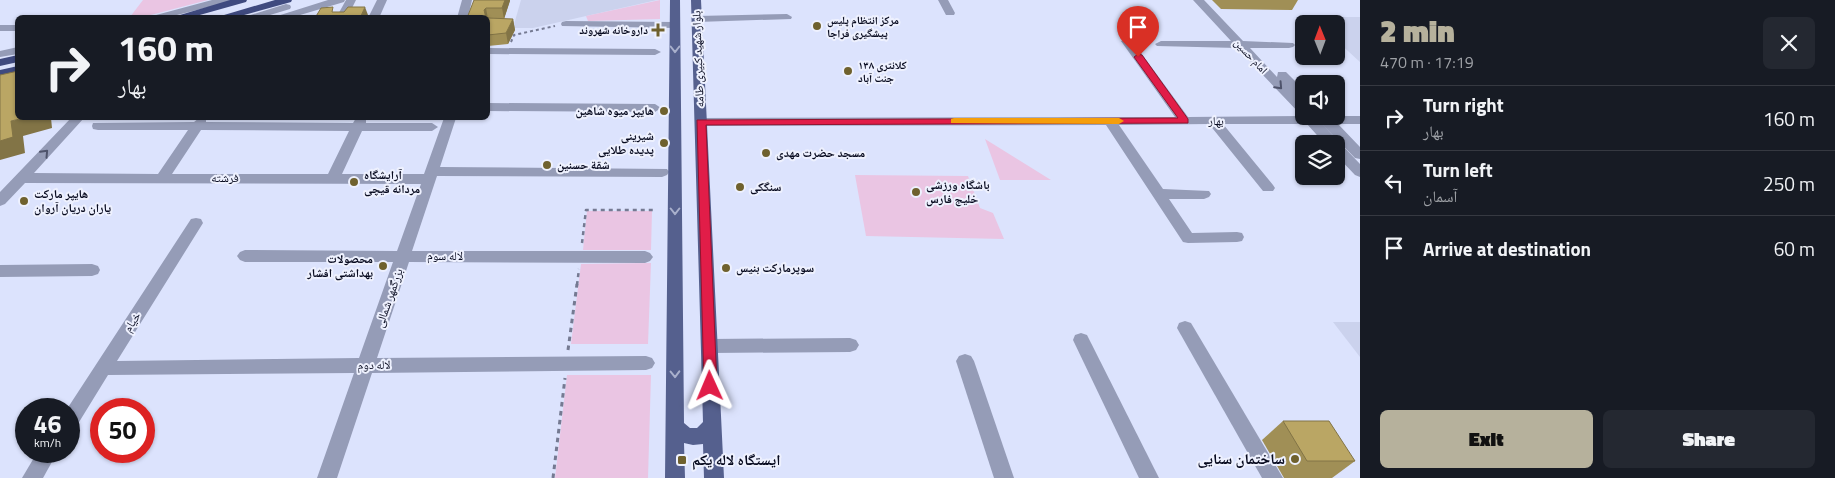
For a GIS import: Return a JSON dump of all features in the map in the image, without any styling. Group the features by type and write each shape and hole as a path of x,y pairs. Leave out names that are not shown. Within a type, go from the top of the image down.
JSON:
{"highway":[{"path":"186,15 242,0"},
{"path":"230,15 287,0"},
{"path":"0,63 15,59"},
{"path":"0,74 15,71"}],"main road":[{"name":"بلوار شهید کبیری طامه","path":"675,0 675,478"},
{"name":"بلوار شهید کبیری طامه","path":"696,0 714,478"},
{"path":"675,427 685,436 694,437 702,436 711,426"}],"street":[{"path":"162,15 225,0"},
{"path":"285,15 340,0"},
{"path":"343,15 351,0"},
{"path":"374,15 382,0"},
{"path":"463,15 467,0"},
{"path":"943,0 950,13"},
{"name":"امام حسین","path":"1198,0 1240,45 1295,99"},
{"name":"امام حسین","path":"1210,0 1295,88"},
{"path":"265,15 304,9"},
{"path":"697,18 787,17"},
{"path":"566,24 675,25"},
{"path":"0,28 15,28"},
{"path":"1127,41 1185,121"},
{"path":"1161,44 1289,45"},
{"path":"0,54 15,51"},
{"path":"490,51 655,52"},
{"path":"0,83 15,79"},
{"path":"490,107 655,108"},
{"name":"بهار","path":"701,122 1212,121 1295,118"},
{"name":"بهار","path":"1345,119 1360,120"},
{"path":"0,201 76,120"},
{"name":"بزرگمهر شمالی","path":"327,478 449,120"},
{"path":"1110,121 1188,238 1237,237"},
{"path":"1212,121 1268,188"},
{"path":"162,178 200,122"},
{"path":"98,126 200,122 359,122 432,127"},
{"path":"333,179 359,122"},
{"path":"1324,125 1360,154"},
{"path":"1345,156 1360,172"},
{"name":"فرشته","path":"21,178 333,179 430,175 662,172"},
{"path":"1159,194 1204,194"},
{"name":"خیام","path":"80,404 196,223"},
{"name":"لاله سوم","path":"245,256 645,256"},
{"path":"0,270 92,270"},
{"path":"1185,328 1273,478"},
{"path":"1081,340 1149,478"},
{"path":"710,346 850,345"},
{"path":"965,360 1004,478"},
{"name":"لاله دوم","path":"103,368 646,363"},
{"path":"32,478 41,463"}],"path":[{"path":"508,51 514,35 566,24"},
{"path":"553,478 586,210 653,210"}],"shaded area":[{"path":"143,0 208,0 151,15 132,15"},
{"path":"521,0 657,0 533,28 513,28"},
{"path":"660,0 660,19 588,21 586,16"},
{"path":"1345,17 1360,17 1360,62 1345,48"},
{"path":"985,139 1051,180 1000,180"},
{"name":"باشگاه ورزشی خلیج فارس","path":"855,175 968,176 980,208 993,213 1004,239 866,236"},
{"path":"587,211 652,211 651,250 583,250"},
{"path":"651,263 648,344 571,344 581,264"},
{"path":"1333,322 1360,322 1360,357"},
{"path":"567,375 651,375 648,478 555,478"}],"building":[{"path":"474,0 505,0 502,8 486,8 484,10 485,15 468,15"},
{"path":"333,7 332,12 344,12 348,7 365,7 361,15 317,15 321,8"},
{"path":"490,18 513,19 506,33 490,35"},
{"path":"15,72 15,120 11,121 13,137 0,141 0,75"},
{"path":"1283,421 1329,421 1355,461 1307,461"}],"slow traffic":[{"path":"954,121 1119,121"}],"place":[{"name":"مرکز انتظام پلیس پیشگیری فراجا","path":"817,26"},
{"name":"داروخانه شهروند","path":"658,30"},
{"name":"کلانتری ۱۳۸ جنت آباد","path":"848,71"},
{"name":"هایپر میوه شاهین","path":"664,111"},
{"name":"شيرينی پديده طلايی","path":"664,143"},
{"name":"مسجد حضرت مهدی","path":"766,153"},
{"name":"شقة حسنين","path":"547,165"},
{"name":"آرایشگاه مردانه قیچی","path":"354,182"},
{"name":"سنگکی","path":"740,187"},
{"name":"باشگاه ورزشی خلیج فارس","path":"916,192"},
{"name":"هایپر مارکت یاران دریان آروان","path":"24,201"},
{"name":"محصولات بهداشتی افشار","path":"383,266"},
{"name":"سوپرمارکت بنیس","path":"726,268"},
{"name":"ساختمان سنایی","path":"1295,459"},
{"name":"ایستگاه لاله یکم","path":"682,460"}],"route":[{"path":"710,386 701,122 1185,121 1138,57"}]}
